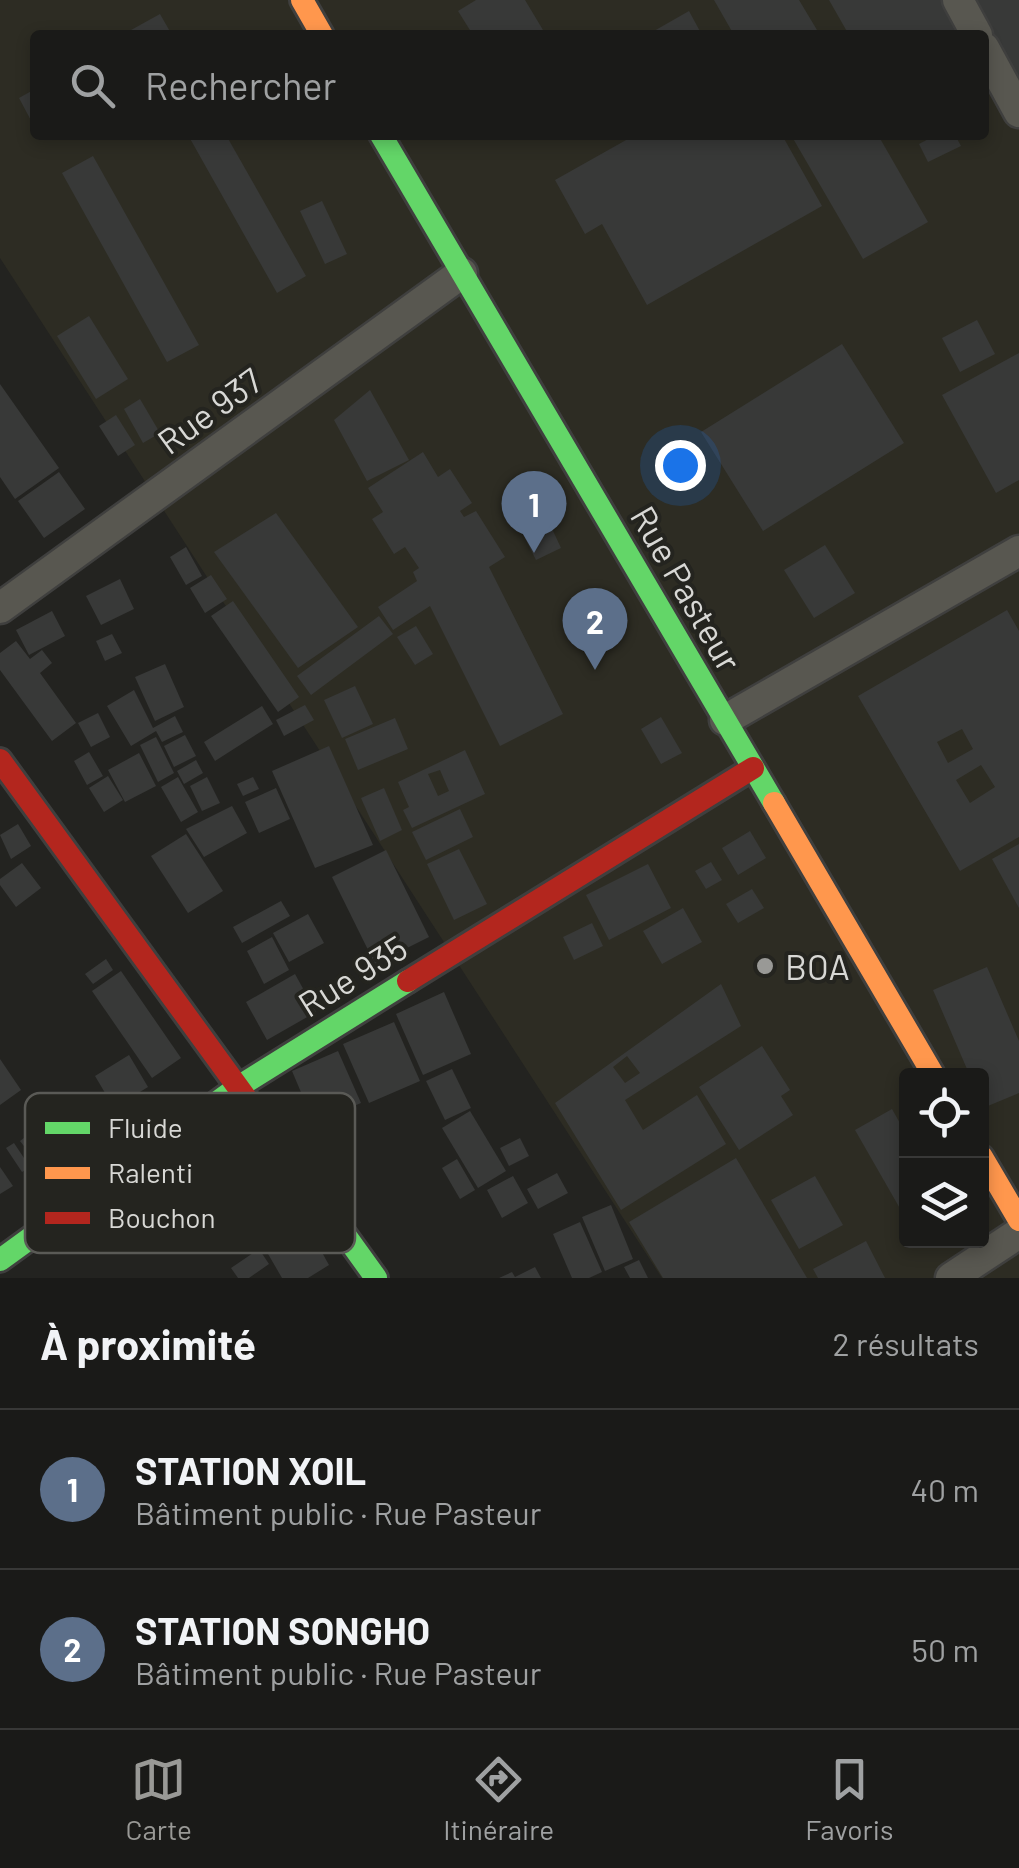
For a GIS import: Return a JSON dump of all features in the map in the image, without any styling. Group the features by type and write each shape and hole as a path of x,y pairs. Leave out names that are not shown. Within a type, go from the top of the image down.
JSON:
{"street":[{"path":"302,0 319,30"},
{"path":"958,0 974,30"},
{"path":"989,57 1019,112"},
{"name":"Rue Pasteur","path":"384,140 929,1068"},
{"name":"Rue 937","path":"0,608 462,274"},
{"path":"725,720 1019,551"},
{"path":"0,760 242,1093"},
{"name":"Rue 935","path":"230,1093 753,768"},
{"path":"983,1158 1019,1220"},
{"path":"951,1278 1019,1233"},
{"name":"Rue 935","path":"0,1260 25,1242"},
{"path":"355,1249 376,1278"}],"shaded area":[{"path":"0,0 1019,0 1019,1278 662,1278 0,258"}],"building":[{"path":"476,0 525,0 543,30 470,30 458,11"},
{"path":"714,0 799,0 817,30 731,30"},
{"path":"829,0 947,0 962,25 954,30 846,30"},
{"path":"970,0 1019,0 1019,86 989,30"},
{"path":"689,11 699,30 656,30"},
{"path":"160,14 169,30 131,30"},
{"path":"30,92 30,119 19,98"},
{"path":"191,140 229,140 306,276 277,293"},
{"path":"626,140 785,140 822,206 647,305 602,224 585,234 555,180"},
{"path":"794,140 881,140 928,222 863,259"},
{"path":"927,140 958,140 961,146 928,162 919,144"},
{"path":"93,156 199,345 167,362 62,173"},
{"path":"322,201 347,254 325,264 300,211"},
{"path":"89,316 128,379 96,399 57,336"},
{"path":"977,320 995,354 960,372 942,338"},
{"path":"842,344 904,443 763,531 701,432"},
{"path":"1019,353 1019,480 996,493 942,395"},
{"path":"0,384 59,468 15,499 0,477"},
{"path":"370,390 409,460 367,481 334,420"},
{"path":"140,399 160,433 143,443 124,409"},
{"path":"116,415 135,445 118,456 99,426"},
{"path":"423,452 438,477 450,469 472,503 460,511 464,517 476,511 505,557 489,567 563,714 500,746 430,606 393,630 378,607 417,581 413,572 419,568 405,547 394,554 372,519 383,512 368,488"},
{"path":"59,472 85,509 44,538 18,501"},
{"path":"276,513 358,627 298,668 214,552"},
{"path":"547,518 561,548 536,560 521,530"},
{"path":"825,545 855,593 814,618 784,570"},
{"path":"186,547 202,576 186,585 170,557"},
{"path":"211,575 227,599 205,613 190,588"},
{"path":"120,579 134,609 101,625 86,596"},
{"path":"233,601 299,697 278,712 211,616"},
{"path":"1007,610 1019,631 1019,837 960,871 858,696","holes":["962,729 973,749 948,763 937,742","981,765 995,787 970,803 956,780"]},
{"path":"52,611 65,636 29,655 16,630"},
{"path":"379,616 393,634 311,695 297,676"},
{"path":"416,626 433,654 415,665 397,637"},
{"path":"112,634 122,653 105,661 96,641"},
{"path":"16,641 30,659 42,650 52,663 40,673 76,723 52,741 0,670 0,653"},
{"path":"165,664 184,707 155,721 135,677"},
{"path":"355,686 373,724 342,738 324,700"},
{"path":"134,690 153,728 175,716 183,732 162,742 156,731 131,746 107,706"},
{"path":"305,705 314,720 284,736 276,720"},
{"path":"262,706 273,724 215,761 204,742"},
{"path":"98,713 110,737 91,747 78,723"},
{"path":"661,717 682,753 661,764 641,729"},
{"path":"395,718 408,749 358,770 345,739"},
{"path":"185,735 196,756 174,767 164,746"},
{"path":"156,737 174,773 158,782 140,745"},
{"path":"329,746 373,845 315,868 272,771"},
{"path":"465,750 485,794 412,828 403,810 409,807 398,782","holes":["440,770 449,791 438,796 428,774"]},
{"path":"89,752 103,776 87,785 74,761"},
{"path":"139,753 156,786 125,802 108,770"},
{"path":"196,760 203,773 184,784 177,771"},
{"path":"108,776 123,800 104,812 89,788"},
{"path":"178,777 198,812 181,822 161,787"},
{"path":"207,777 220,803 202,811 190,786"},
{"path":"253,777 259,789 243,796 237,784"},
{"path":"276,788 290,819 259,833 245,802"},
{"path":"384,788 402,830 380,841 361,798"},
{"path":"232,806 247,833 204,857 186,829"},
{"path":"460,809 473,837 426,860 412,832"},
{"path":"18,824 31,846 11,859 0,835"},
{"path":"750,831 766,858 738,875 722,848"},
{"path":"186,834 223,891 188,913 151,856"},
{"path":"1019,844 1019,908 992,859"},
{"path":"459,849 487,904 454,920 427,864"},
{"path":"386,850 429,937 375,964 332,877"},
{"path":"711,862 722,880 706,889 695,871"},
{"path":"22,863 41,888 16,907 0,879"},
{"path":"648,864 671,908 609,940 586,895"},
{"path":"752,889 764,908 738,923 726,904"},
{"path":"281,901 290,916 242,943 233,927"},
{"path":"683,908 702,942 662,964 643,931"},
{"path":"308,914 324,943 289,962 273,933"},
{"path":"592,923 603,946 574,960 563,937"},
{"path":"272,937 289,970 264,984 247,951"},
{"path":"106,959 113,970 93,984 85,974"},
{"path":"987,967 1019,1041 1019,1093 989,1106 989,1068 967,1068 933,990"},
{"path":"121,971 181,1058 152,1078 92,991"},
{"path":"295,974 316,1012 267,1040 246,1002"},
{"path":"721,984 741,1026 625,1100 643,1130 697,1095 726,1144 621,1210 555,1103","holes":["627,1056 640,1073 625,1083 613,1067"]},
{"path":"444,992 471,1054 423,1075 396,1014"},
{"path":"394,1022 420,1081 369,1103 343,1044"},
{"path":"762,1046 790,1090 781,1096 793,1115 739,1150 699,1087"},
{"path":"338,1051 361,1103 355,1106 355,1093 301,1093 292,1071"},
{"path":"129,1055 148,1087 138,1093 105,1093 95,1076"},
{"path":"0,1059 21,1090 0,1105"},
{"path":"452,1069 471,1108 445,1120 426,1081"},
{"path":"892,1109 899,1122 899,1207 855,1130"},
{"path":"470,1111 506,1171 478,1188 442,1128"},
{"path":"520,1138 529,1156 509,1166 500,1148"},
{"path":"14,1143 25,1160 25,1170 22,1172 6,1148"},
{"path":"736,1158 807,1278 663,1278 629,1222"},
{"path":"457,1159 475,1190 460,1199 442,1168"},
{"path":"0,1167 13,1186 0,1194"},
{"path":"557,1173 568,1193 538,1209 527,1189"},
{"path":"513,1176 528,1203 502,1218 487,1190"},
{"path":"815,1176 843,1225 799,1249 771,1200"},
{"path":"611,1205 633,1259 605,1271 582,1217"},
{"path":"580,1222 602,1272 589,1278 572,1278 553,1234"},
{"path":"866,1241 885,1278 818,1278 813,1269"},
{"path":"253,1253 262,1253 269,1264 249,1278 238,1278 231,1268"},
{"path":"267,1253 322,1253 329,1265 308,1278 282,1278"},
{"path":"639,1260 648,1278 630,1278 624,1267"},
{"path":"535,1267 541,1278 499,1278 512,1272 515,1277"}],"traffic: fast":[{"path":"384,140 774,803"},
{"path":"230,1093 408,981"},
{"path":"0,1260 25,1242"},
{"path":"355,1249 376,1278"}],"traffic: slow":[{"path":"302,0 319,30"},
{"path":"774,803 929,1068"},
{"path":"983,1158 1019,1220"}],"traffic: jam":[{"path":"0,760 242,1093"},
{"path":"408,981 753,768"}],"place":[{"name":"STATION XOIL","path":"534,553"},
{"name":"STATION SONGHO","path":"595,670"},
{"name":"BOA","path":"765,966"}]}
